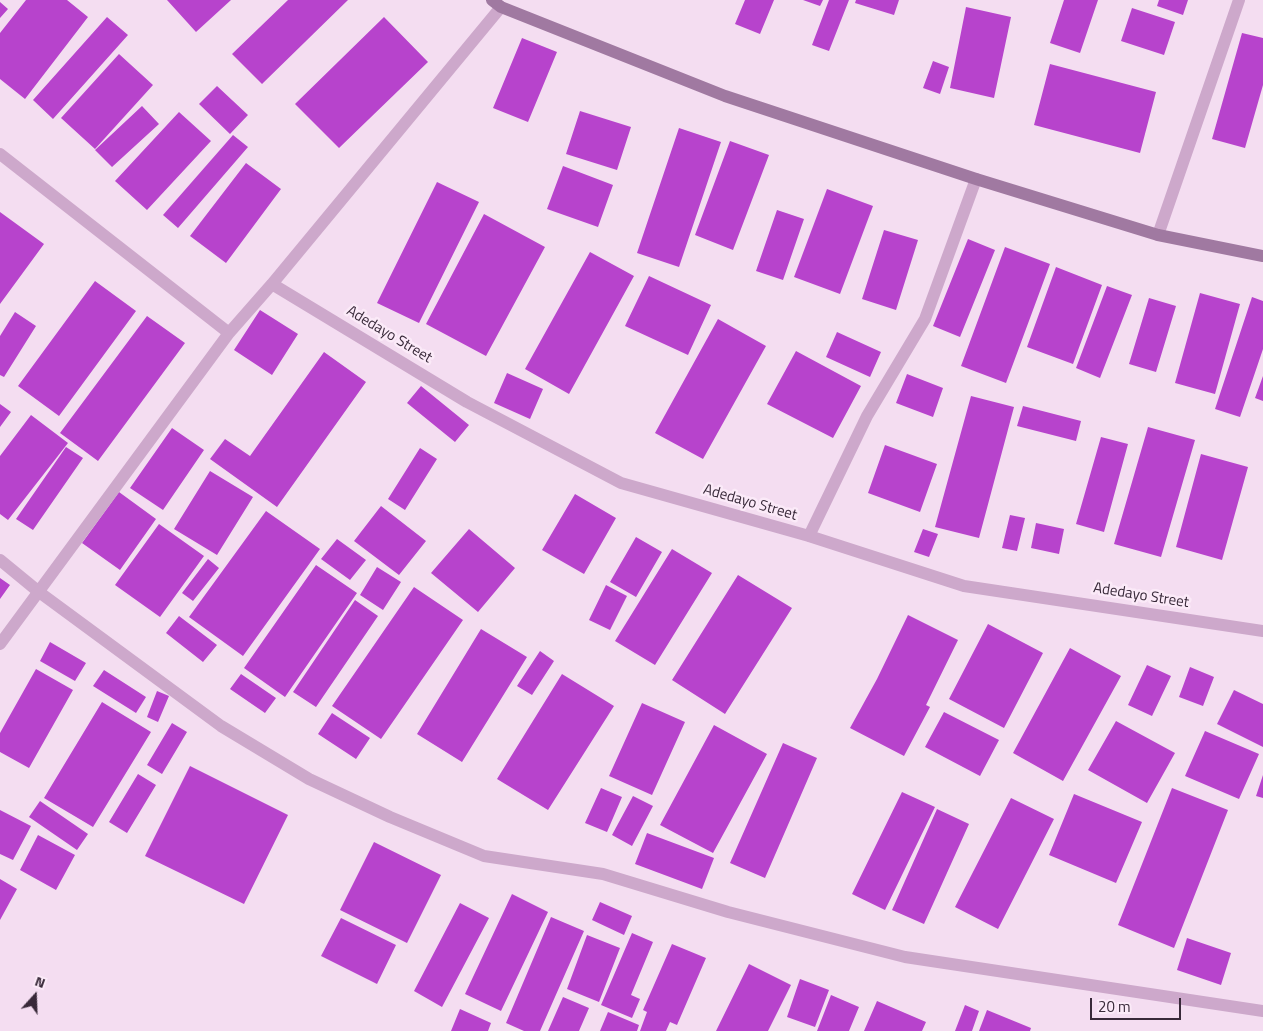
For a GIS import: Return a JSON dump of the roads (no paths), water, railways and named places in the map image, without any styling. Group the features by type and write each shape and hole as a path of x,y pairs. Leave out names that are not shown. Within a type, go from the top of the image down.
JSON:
{"main road":[{"path":"496,4 725,96 976,179 1158,235 1263,256"}],"street":[{"path":"1158,235 1239,0"},
{"path":"0,644 229,333 272,284 496,4"},
{"path":"0,154 229,333"},
{"path":"809,536 867,416 925,318 976,179"},
{"name":"Adedayo Street","path":"272,284 467,402 621,483 809,536 964,586 1263,631"},
{"path":"0,560 39,592 221,726 308,779 390,817 484,856 603,874 728,912 905,957 1263,1011"}]}
